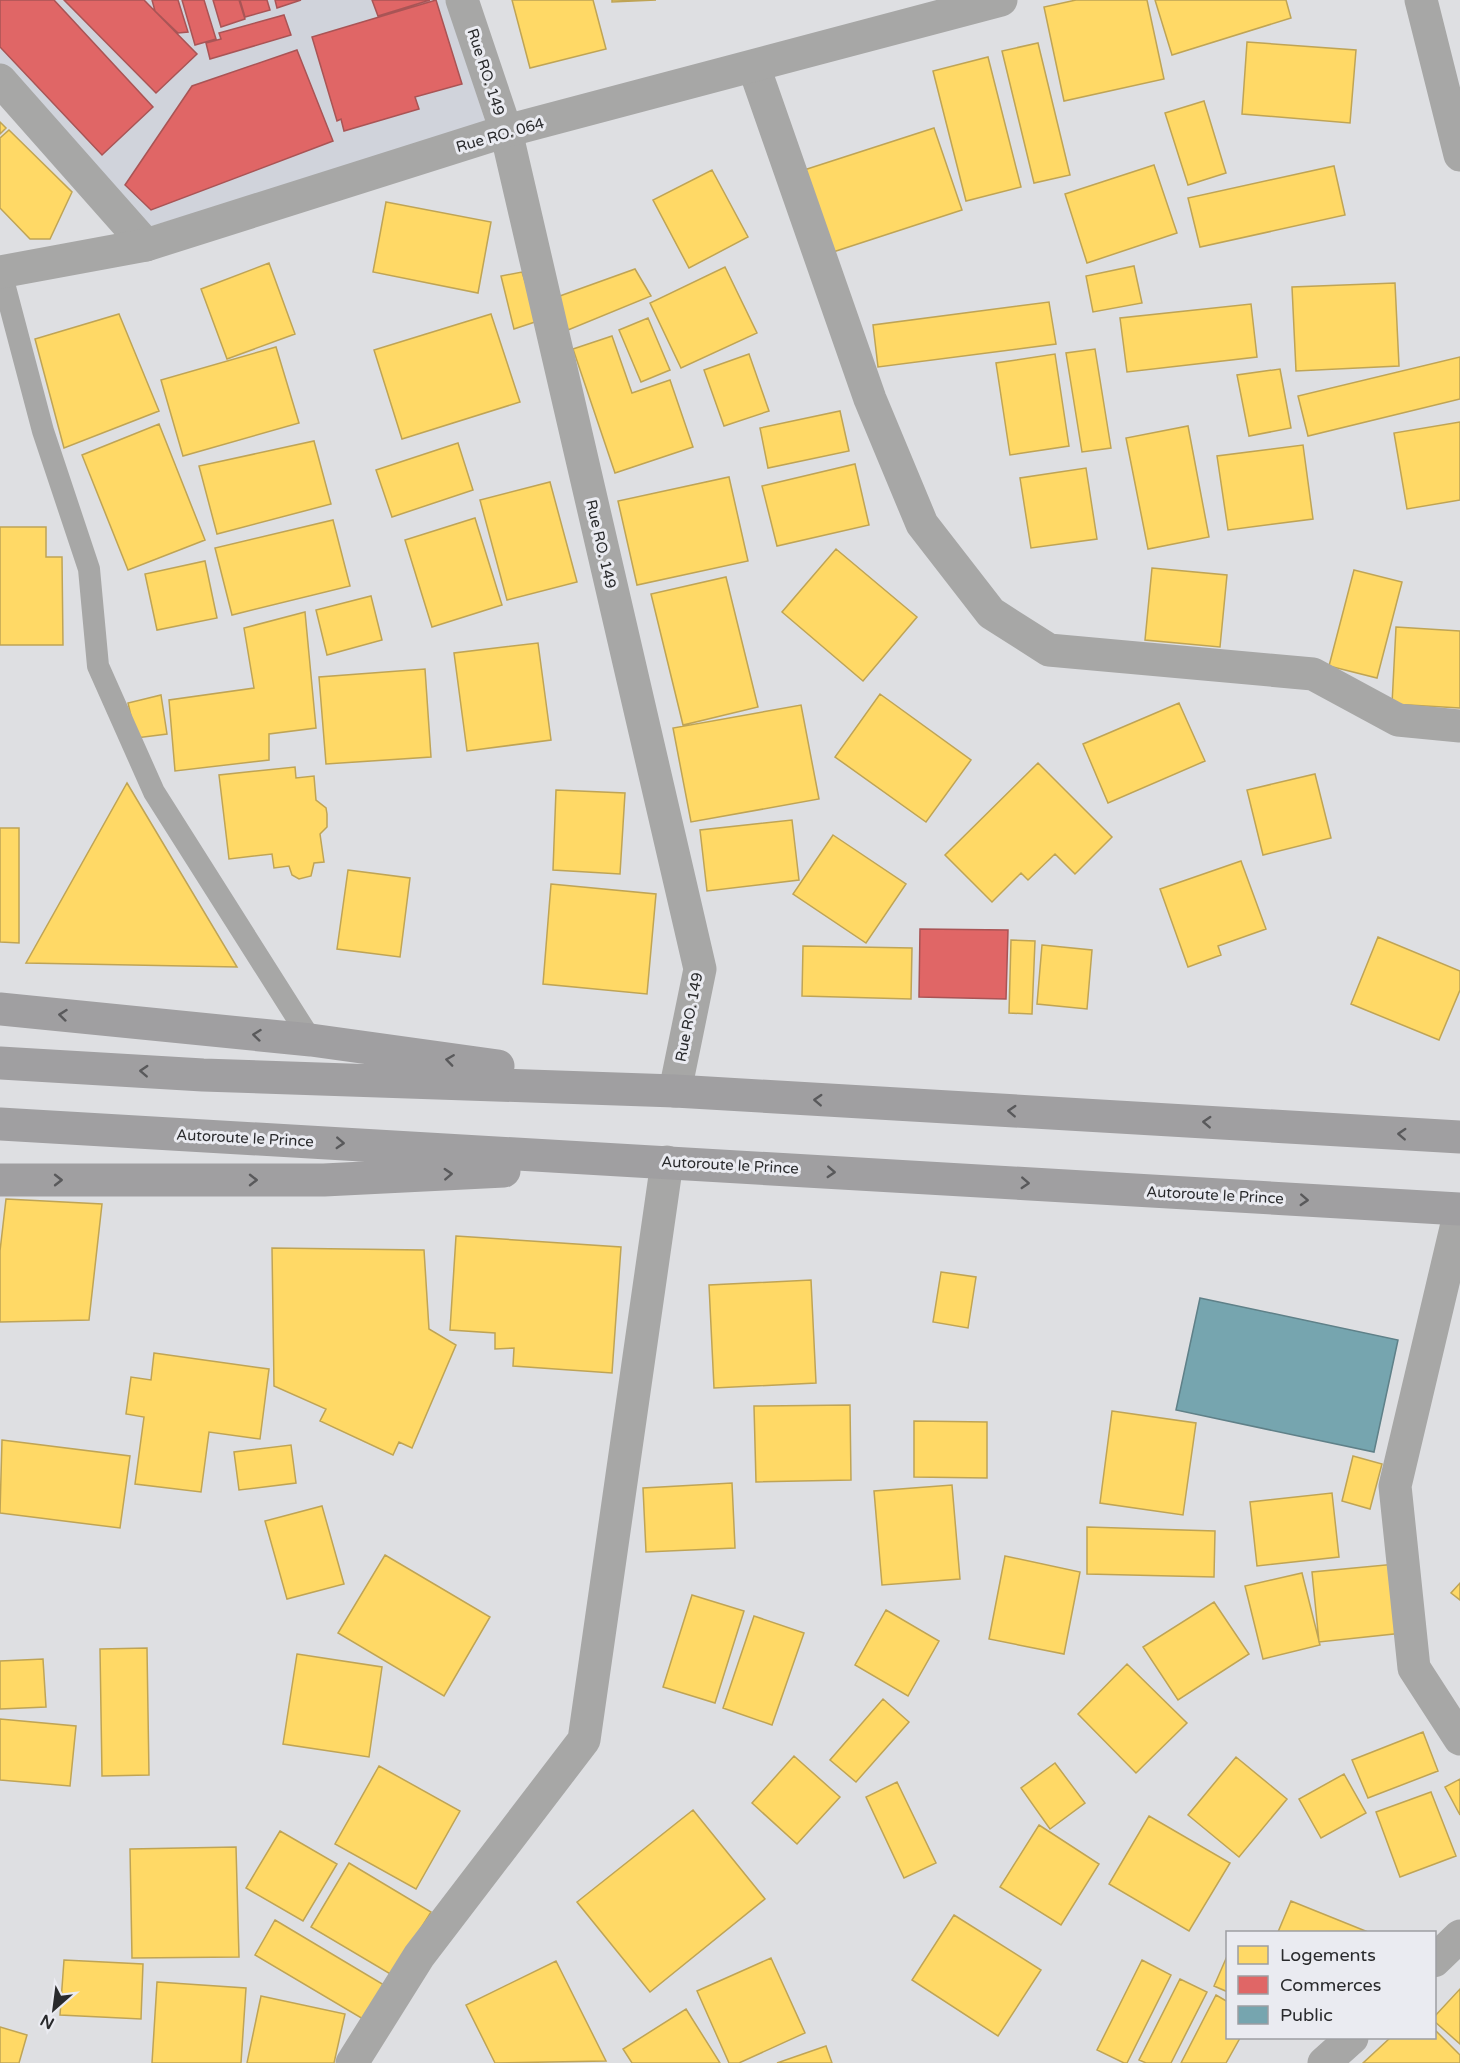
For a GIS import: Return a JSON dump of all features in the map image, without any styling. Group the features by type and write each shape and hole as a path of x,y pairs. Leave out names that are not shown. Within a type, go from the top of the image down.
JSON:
{"main road":[{"path":"0,1009 311,1040 675,1091"},
{"path":"0,1063 203,1075 675,1091 1460,1137"},
{"name":"Autoroute le Prince","path":"0,1124 1460,1210"},
{"path":"0,1180 324,1180 668,1162"}],"street":[{"name":"Rue RO. 149","path":"462,0 506,132 700,969 675,1091"},
{"name":"Rue RO. 064","path":"1,272 146,245 506,132 1001,0"},
{"path":"1421,0 1460,155"},
{"path":"754,67 870,399 922,524 991,614 1049,650 1313,674 1398,720 1460,726"},
{"path":"0,80 146,245"},
{"path":"352,2063 419,1956 584,1740 668,1162"},
{"path":"1460,1210 1395,1486 1414,1668 1460,1739"},
{"path":"1436,1959 1460,1936"},
{"path":"1324,2063 1350,2039"}],"lane":[{"path":"1,272 43,431 89,569 98,666 154,792 311,1040"}],"shaded area":[{"path":"0,0 446,0 487,127 141,229 0,68"}],"building: Logements":[{"path":"512,0 593,0 606,49 530,68"},
{"path":"612,0 656,0 612,2"},
{"path":"1076,0 1147,0 1164,79 1064,101 1044,7"},
{"path":"1155,0 1286,0 1291,18 1172,55"},
{"path":"1247,42 1356,50 1350,123 1242,114"},
{"path":"1038,43 1070,175 1034,183 1002,51"},
{"path":"988,57 1021,187 966,201 933,71"},
{"path":"1204,101 1226,173 1188,185 1165,113"},
{"path":"0,122 6,128 0,134"},
{"path":"934,128 962,210 833,252 804,170"},
{"path":"9,130 72,192 50,239 30,239 0,208 0,138"},
{"path":"1154,165 1177,233 1087,263 1065,194"},
{"path":"1334,166 1345,215 1200,247 1188,198"},
{"path":"712,170 748,237 689,268 653,200"},
{"path":"386,202 491,222 478,293 373,272"},
{"path":"269,263 295,334 227,359 201,289"},
{"path":"1134,266 1142,303 1093,312 1086,276"},
{"path":"725,267 757,333 681,368 650,303"},
{"path":"635,269 651,296 568,330 557,297"},
{"path":"522,272 538,321 514,329 501,276"},
{"path":"1395,283 1399,366 1296,371 1292,287"},
{"path":"1049,302 1056,344 878,367 873,325"},
{"path":"1251,304 1257,357 1127,372 1120,318"},
{"path":"119,314 159,411 64,448 35,339"},
{"path":"491,314 520,402 402,439 374,350"},
{"path":"648,318 670,370 641,382 619,330"},
{"path":"612,336 632,393 670,380 693,447 615,473 573,349"},
{"path":"276,347 299,423 183,456 161,380"},
{"path":"1095,349 1111,448 1082,452 1066,353"},
{"path":"749,354 769,411 724,426 704,370"},
{"path":"1055,354 1069,446 1010,455 996,363"},
{"path":"1460,357 1460,399 1308,436 1298,396"},
{"path":"1280,369 1291,428 1249,436 1237,375"},
{"path":"840,411 849,451 768,468 760,428"},
{"path":"1460,422 1460,500 1407,509 1394,433"},
{"path":"159,424 205,540 128,570 82,455"},
{"path":"1188,426 1209,537 1148,549 1126,438"},
{"path":"314,441 331,504 217,534 199,466"},
{"path":"458,443 473,490 392,517 376,470"},
{"path":"1303,445 1313,519 1228,530 1217,456"},
{"path":"855,464 869,525 777,546 762,486"},
{"path":"1086,468 1097,539 1031,548 1020,478"},
{"path":"729,477 748,561 637,585 618,501"},
{"path":"550,482 577,582 507,600 480,500"},
{"path":"475,518 502,605 432,627 405,540"},
{"path":"333,520 350,586 232,615 215,548"},
{"path":"0,527 46,527 46,557 62,557 63,645 0,645"},
{"path":"836,549 917,617 863,681 782,612"},
{"path":"205,561 217,618 157,630 145,574"},
{"path":"1152,568 1227,575 1220,647 1145,640"},
{"path":"1354,570 1402,582 1377,678 1329,666"},
{"path":"726,577 758,707 683,725 651,594"},
{"path":"371,596 382,640 327,655 316,610"},
{"path":"305,612 316,728 269,734 269,760 175,771 169,700 254,688 244,628"},
{"path":"1396,627 1460,631 1460,708 1392,704"},
{"path":"538,643 551,740 467,751 454,653"},
{"path":"425,669 431,757 326,764 319,677"},
{"path":"880,694 971,760 926,822 835,757"},
{"path":"161,695 167,734 136,738 128,703"},
{"path":"1179,703 1205,761 1108,803 1083,744"},
{"path":"801,705 819,799 691,822 673,728"},
{"path":"1038,763 1112,837 1075,874 1055,854 1028,880 1021,873 992,902 945,855"},
{"path":"295,767 296,778 314,776 316,800 326,808 327,827 320,834 324,862 314,863 311,876 299,879 292,875 289,866 274,868 272,854 229,859 219,775"},
{"path":"1315,774 1331,838 1263,855 1247,790"},
{"path":"127,783 237,967 26,963"},
{"path":"556,790 625,793 620,874 553,870"},
{"path":"792,820 799,880 707,891 700,830"},
{"path":"0,828 19,828 19,943 0,942"},
{"path":"833,835 906,884 866,943 793,894"},
{"path":"1241,861 1266,929 1218,946 1221,955 1188,967 1160,889"},
{"path":"348,870 410,878 400,957 337,949"},
{"path":"551,884 656,894 647,994 543,984"},
{"path":"1378,937 1460,971 1460,990 1439,1040 1351,1004"},
{"path":"1011,940 1035,941 1032,1014 1009,1013"},
{"path":"1042,945 1092,950 1087,1009 1037,1004"},
{"path":"803,946 912,948 911,999 802,996"},
{"path":"6,1199 102,1204 89,1320 0,1322 0,1251"},
{"path":"456,1236 621,1247 612,1373 513,1366 514,1348 495,1349 495,1333 450,1330"},
{"path":"272,1248 424,1250 429,1329 456,1345 412,1448 399,1442 393,1455 320,1421 326,1409 274,1386"},
{"path":"941,1272 976,1277 968,1328 933,1322"},
{"path":"811,1280 816,1383 714,1388 709,1285"},
{"path":"154,1353 269,1369 260,1439 209,1432 201,1492 135,1484 144,1417 126,1414 131,1377 151,1380"},
{"path":"850,1405 851,1480 756,1482 754,1406"},
{"path":"1112,1411 1196,1423 1183,1515 1100,1503"},
{"path":"914,1421 987,1422 987,1478 914,1477"},
{"path":"2,1440 130,1456 120,1528 0,1513"},
{"path":"291,1445 296,1483 239,1490 234,1452"},
{"path":"1353,1456 1382,1464 1370,1509 1342,1501"},
{"path":"732,1483 735,1548 646,1552 643,1488"},
{"path":"952,1485 960,1579 882,1585 874,1491"},
{"path":"1332,1493 1339,1557 1257,1566 1250,1502"},
{"path":"322,1506 344,1584 287,1599 265,1521"},
{"path":"1087,1527 1215,1531 1214,1577 1087,1574"},
{"path":"385,1555 490,1617 444,1696 338,1633"},
{"path":"1005,1556 1080,1572 1064,1654 989,1639"},
{"path":"1396,1564 1403,1633 1319,1642 1312,1572"},
{"path":"1302,1573 1320,1645 1263,1659 1245,1586"},
{"path":"1460,1583 1460,1600 1451,1593"},
{"path":"692,1595 744,1611 715,1703 663,1687"},
{"path":"1214,1602 1249,1654 1178,1700 1143,1647"},
{"path":"886,1610 939,1641 908,1696 855,1665"},
{"path":"754,1616 804,1633 772,1725 723,1708"},
{"path":"147,1648 149,1775 102,1776 100,1649"},
{"path":"297,1654 382,1667 369,1757 283,1744"},
{"path":"43,1659 46,1707 0,1709 0,1661"},
{"path":"1127,1664 1187,1723 1136,1773 1078,1714"},
{"path":"883,1699 909,1722 856,1782 830,1760"},
{"path":"0,1719 76,1726 70,1786 0,1780"},
{"path":"1423,1732 1438,1771 1368,1798 1352,1760"},
{"path":"794,1756 840,1797 797,1844 752,1803"},
{"path":"1236,1757 1287,1799 1239,1857 1188,1815"},
{"path":"1055,1763 1085,1803 1050,1829 1021,1788"},
{"path":"379,1766 460,1811 416,1889 335,1844"},
{"path":"1344,1774 1366,1813 1321,1838 1299,1799"},
{"path":"1460,1779 1460,1815 1445,1787"},
{"path":"897,1782 936,1863 904,1878 866,1797"},
{"path":"1431,1792 1456,1856 1400,1877 1376,1812"},
{"path":"693,1810 765,1899 650,1992 577,1902"},
{"path":"1149,1816 1230,1863 1189,1931 1109,1884"},
{"path":"1039,1825 1099,1864 1061,1925 1000,1887"},
{"path":"280,1831 337,1864 303,1921 246,1888"},
{"path":"236,1847 239,1957 132,1958 130,1849"},
{"path":"349,1863 431,1912 392,1975 311,1927"},
{"path":"1291,1901 1366,1931 1278,1931"},
{"path":"954,1915 1041,1970 998,2036 912,1980"},
{"path":"275,1920 384,1985 363,2019 255,1955"},
{"path":"771,1958 805,2033 739,2063 729,2063 697,1991"},
{"path":"1226,1959 1226,1991 1214,1986"},
{"path":"64,1960 143,1964 141,2019 60,2015"},
{"path":"1142,1960 1171,1975 1127,2063 1124,2063 1097,2050"},
{"path":"556,1961 606,2061 495,2063 466,2005"},
{"path":"1180,1979 1207,1992 1171,2063 1146,2063 1139,2060"},
{"path":"157,1982 246,1988 241,2063 152,2063"},
{"path":"1460,1989 1460,2044 1436,2023 1436,2015"},
{"path":"1216,1995 1226,2001 1226,2039 1239,2039 1226,2063 1181,2063"},
{"path":"261,1996 345,2014 334,2063 247,2063"},
{"path":"686,2009 720,2063 632,2063 623,2049"},
{"path":"0,2027 27,2035 19,2063 0,2063"},
{"path":"1436,2031 1460,2055 1460,2063 1363,2063 1389,2039 1436,2039"},
{"path":"826,2046 832,2063 777,2063"}],"building: Commerces":[{"path":"0,0 54,0 153,107 102,155 0,47"},
{"path":"64,0 144,0 197,54 156,93"},
{"path":"152,0 178,0 188,32 178,33 155,11"},
{"path":"182,0 204,0 216,39 195,45"},
{"path":"213,0 239,0 245,19 221,27"},
{"path":"240,0 267,0 270,10 245,17"},
{"path":"275,0 301,0 277,8"},
{"path":"372,0 430,0 378,16"},
{"path":"436,0 462,84 415,97 419,109 344,131 341,119 337,121 312,37"},
{"path":"284,15 291,35 210,59 206,43 221,39 219,33"},
{"path":"297,50 333,141 151,210 125,185 192,86"},
{"path":"920,929 1008,930 1006,999 919,997"}],"building: Public":[{"path":"1200,1298 1398,1340 1374,1452 1176,1410"}]}
